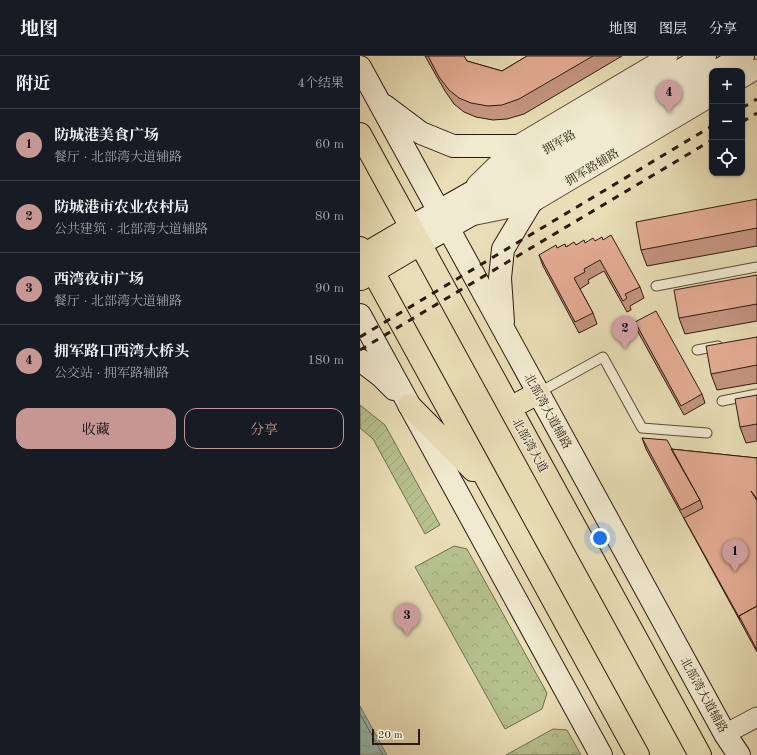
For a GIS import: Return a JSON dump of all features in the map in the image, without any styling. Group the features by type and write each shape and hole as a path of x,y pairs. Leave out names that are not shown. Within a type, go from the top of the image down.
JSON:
{"highway":[{"name":"北部湾大道","path":"360,134 700,755"},
{"path":"416,236 363,262 492,490 638,755"},
{"path":"510,408 538,393"},
{"path":"409,405 492,490"}],"main road":[{"name":"拥军路","path":"416,236 450,219 567,149 668,63 705,56"},
{"path":"722,68 743,56"},
{"name":"北部湾大道辅路","path":"360,67 379,102 450,219 503,329 725,734 739,755"},
{"name":"拥军路","path":"450,219 464,196 567,149 709,76"},
{"path":"379,102 420,133 453,146 516,146 567,149"},
{"path":"503,329 500,278 503,249 530,204 567,149"},
{"path":"360,315 601,755"},
{"path":"360,360 381,376 409,405"}],"street":[{"path":"464,196 516,146 668,63"},
{"path":"745,76 757,70"},
{"name":"拥军路辅路","path":"450,219 530,204 709,98"},
{"path":"725,734 757,717"}],"lane":[{"path":"656,286 757,267"},
{"path":"697,350 727,345"},
{"path":"538,393 603,357 642,428 707,434"},
{"path":"722,401 757,394"}],"green space":[{"path":"360,405 385,425 440,525 425,534 373,439 360,428"},
{"path":"454,546 467,549 547,693 542,709 505,729 415,567"},
{"path":"553,729 567,730 581,755 506,755"}],"water":[{"path":"360,706 387,755 360,755"}],"building":[{"path":"428,56 464,56 467,61 502,71 527,56 593,56 519,99 502,105 488,106 471,103 459,98 449,90 439,77"},
{"path":"757,199 757,228 641,250 636,222"},
{"path":"611,235 640,287 625,294 627,298 623,301 600,260 584,269 585,272 574,278 593,313 575,322 539,255 556,245 557,248 565,244 566,247 574,242 576,245 584,240 585,243 593,238 595,241 602,237 603,240"},
{"path":"757,275 757,304 679,318 674,290"},
{"path":"656,311 702,394 681,406 635,322"},
{"path":"757,337 757,365 711,374 706,346"},
{"path":"757,395 757,424 740,427 735,399"},
{"path":"642,438 667,440 700,500 681,510"},
{"path":"671,449 757,458 757,499 751,491 757,501 757,606 739,616 740,619 684,518 703,508"},
{"path":"757,606 757,650 739,616"}],"railway":[{"path":"745,106 757,99"},
{"path":"745,120 757,113"},
{"path":"360,337 709,128"},
{"path":"360,350 709,142"}],"place":[{"name":"拥军路口西湾大桥头","path":"669,113"},
{"name":"防城港市农业农村局","path":"625,349"},
{"name":"防城港美食广场","path":"735,572"},
{"name":"西湾夜市广场","path":"407,636"}]}
